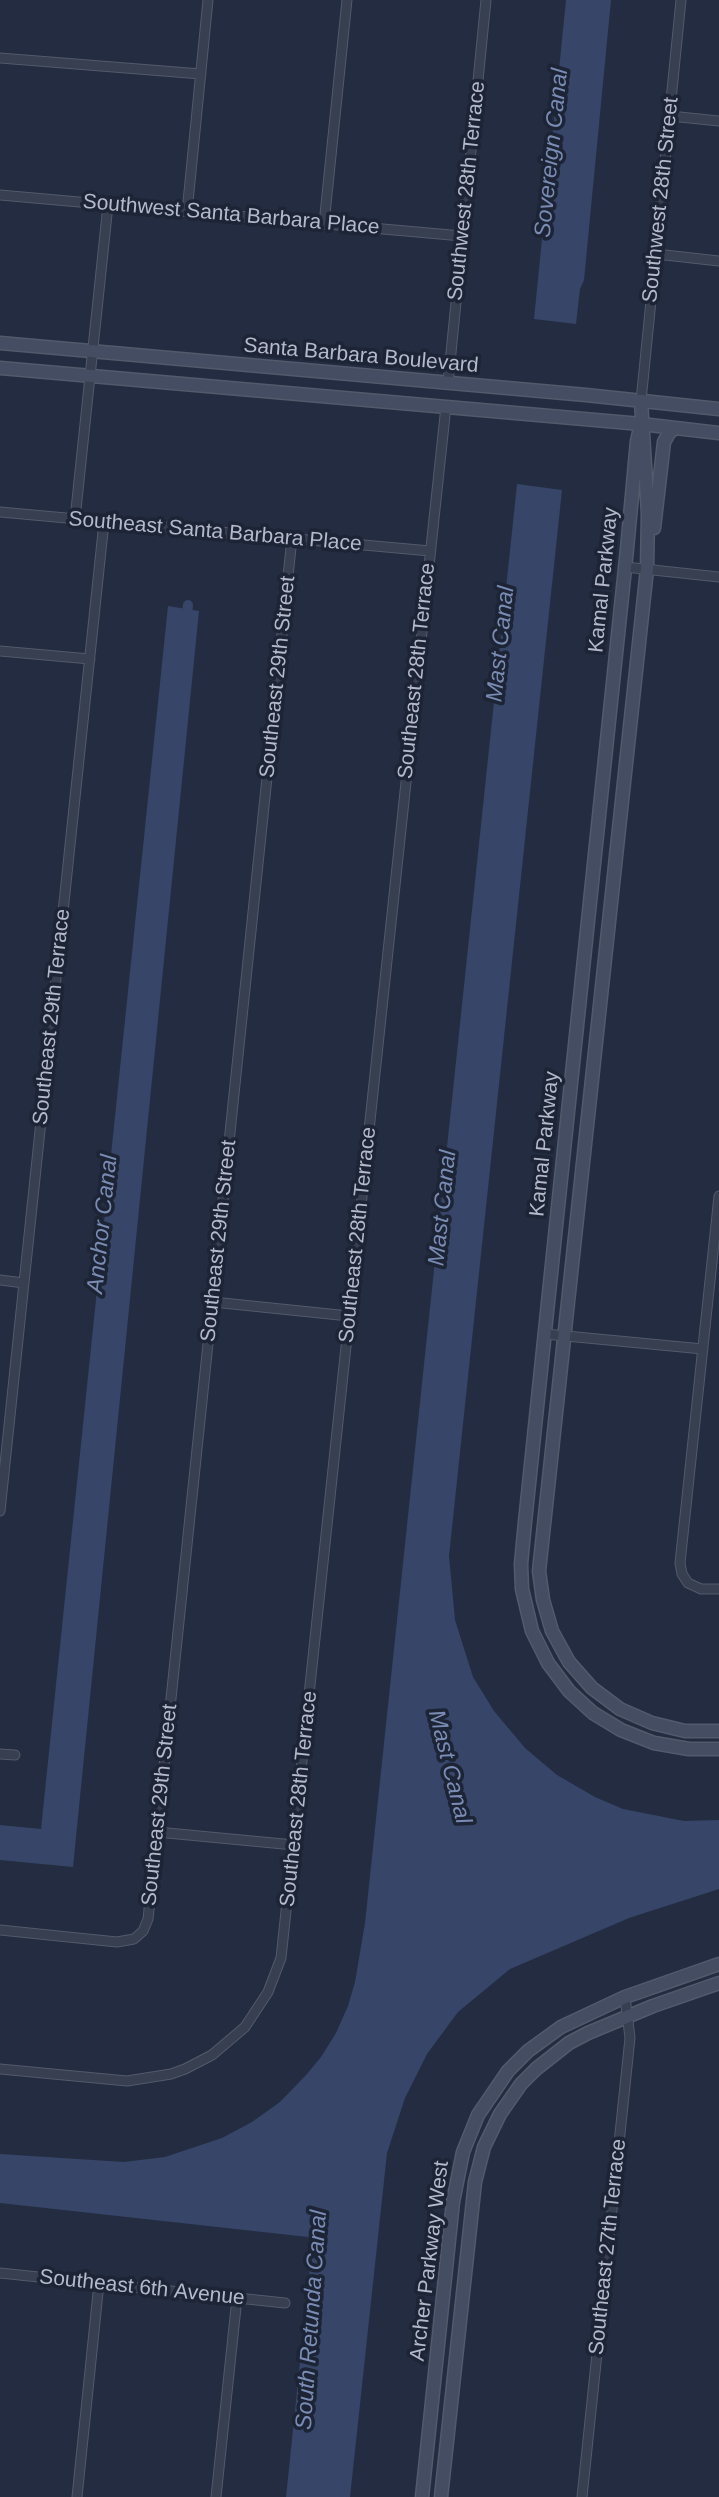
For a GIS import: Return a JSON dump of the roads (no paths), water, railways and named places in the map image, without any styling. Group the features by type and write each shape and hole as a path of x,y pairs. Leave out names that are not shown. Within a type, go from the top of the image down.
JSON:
{"street":[{"path":"187,212 208,0"},
{"path":"324,224 347,0"},
{"name":"Southwest 28th Terrace","path":"448,383 486,0"},
{"name":"Southwest 28th Street","path":"641,401 681,0"},
{"path":"0,58 201,74"},
{"path":"670,116 719,121"},
{"name":"Southwest Santa Barbara Place","path":"0,195 462,236"},
{"path":"75,519 108,205"},
{"path":"656,254 719,261"},
{"name":"Santa Barbara Boulevard","path":"0,343 719,409"},
{"name":"Santa Barbara Boulevard","path":"0,368 446,406 719,433"},
{"name":"Kamal Parkway","path":"641,401 648,514 647,569 540,1556 543,1600 552,1631 569,1662 580,1675 605,1699 652,1724 700,1732 719,1731"},
{"name":"Southeast 28th Terrace","path":"0,2069 112,2081 141,2080 185,2069 225,2046 253,2016 268,1992 277,1970 283,1946 446,406"},
{"name":"Kamal Parkway","path":"641,424 637,440 521,1564 524,1602 532,1631 558,1677 581,1703 607,1722 636,1737 671,1747 719,1749"},
{"path":"647,569 657,515 664,442 668,433 675,428"},
{"name":"Southeast Santa Barbara Place","path":"0,512 430,551"},
{"name":"Southeast 29th Terrace","path":"0,1511 104,522"},
{"name":"Southeast 29th Street","path":"0,1930 117,1942 134,1939 143,1931 148,1919 292,538"},
{"path":"625,567 719,577"},
{"path":"0,651 90,659"},
{"path":"719,1196 680,1563 682,1574 688,1583 701,1590 719,1589"},
{"path":"0,1280 24,1283"},
{"path":"213,1302 349,1316"},
{"path":"545,1334 703,1349"},
{"path":"0,1754 15,1755"},
{"path":"158,1832 294,1844"},
{"name":"Archer Parkway West","path":"422,2497 453,2202 467,2139 491,2092 528,2051 572,2021 625,1997 719,1964"},
{"name":"Archer Parkway West","path":"440,2497 478,2164 505,2106 536,2069 569,2043 653,2006 719,1983"},
{"name":"Southeast 27th Terrace","path":"582,2497 629,2050 625,1997"},
{"name":"Southeast 6th Avenue","path":"0,2273 285,2303"},
{"path":"77,2497 99,2283"},
{"path":"216,2497 237,2298"}],"water":[{"name":"Sovereign Canal","path":"566,0 611,0 584,280 580,289 576,324 534,319"},
{"path":"517,484 562,490 449,1556 455,1620 473,1677 494,1711 525,1748 557,1775 595,1797 623,1809 684,1821 719,1820 719,1889 629,1918 510,1969 458,2012 427,2054 405,2098 387,2153 350,2497 286,2497 312,2247 308,2237 0,2203 0,2154 124,2162 165,2157 222,2138 252,2122 280,2102 307,2074 336,2033 348,2006 365,1923"},
{"path":"168,606 199,611 73,1867 0,1860 0,1825 41,1829"}],"waterway":[{"name":"Anchor Canal","path":"186,623 188,605"}],"water label":[{"name":"Mast Canal","path":"501,644"},
{"name":"Mast Canal","path":"443,1208"},
{"name":"Mast Canal","path":"449,1767"},
{"name":"South Retunda Canal","path":"312,2320"}]}
